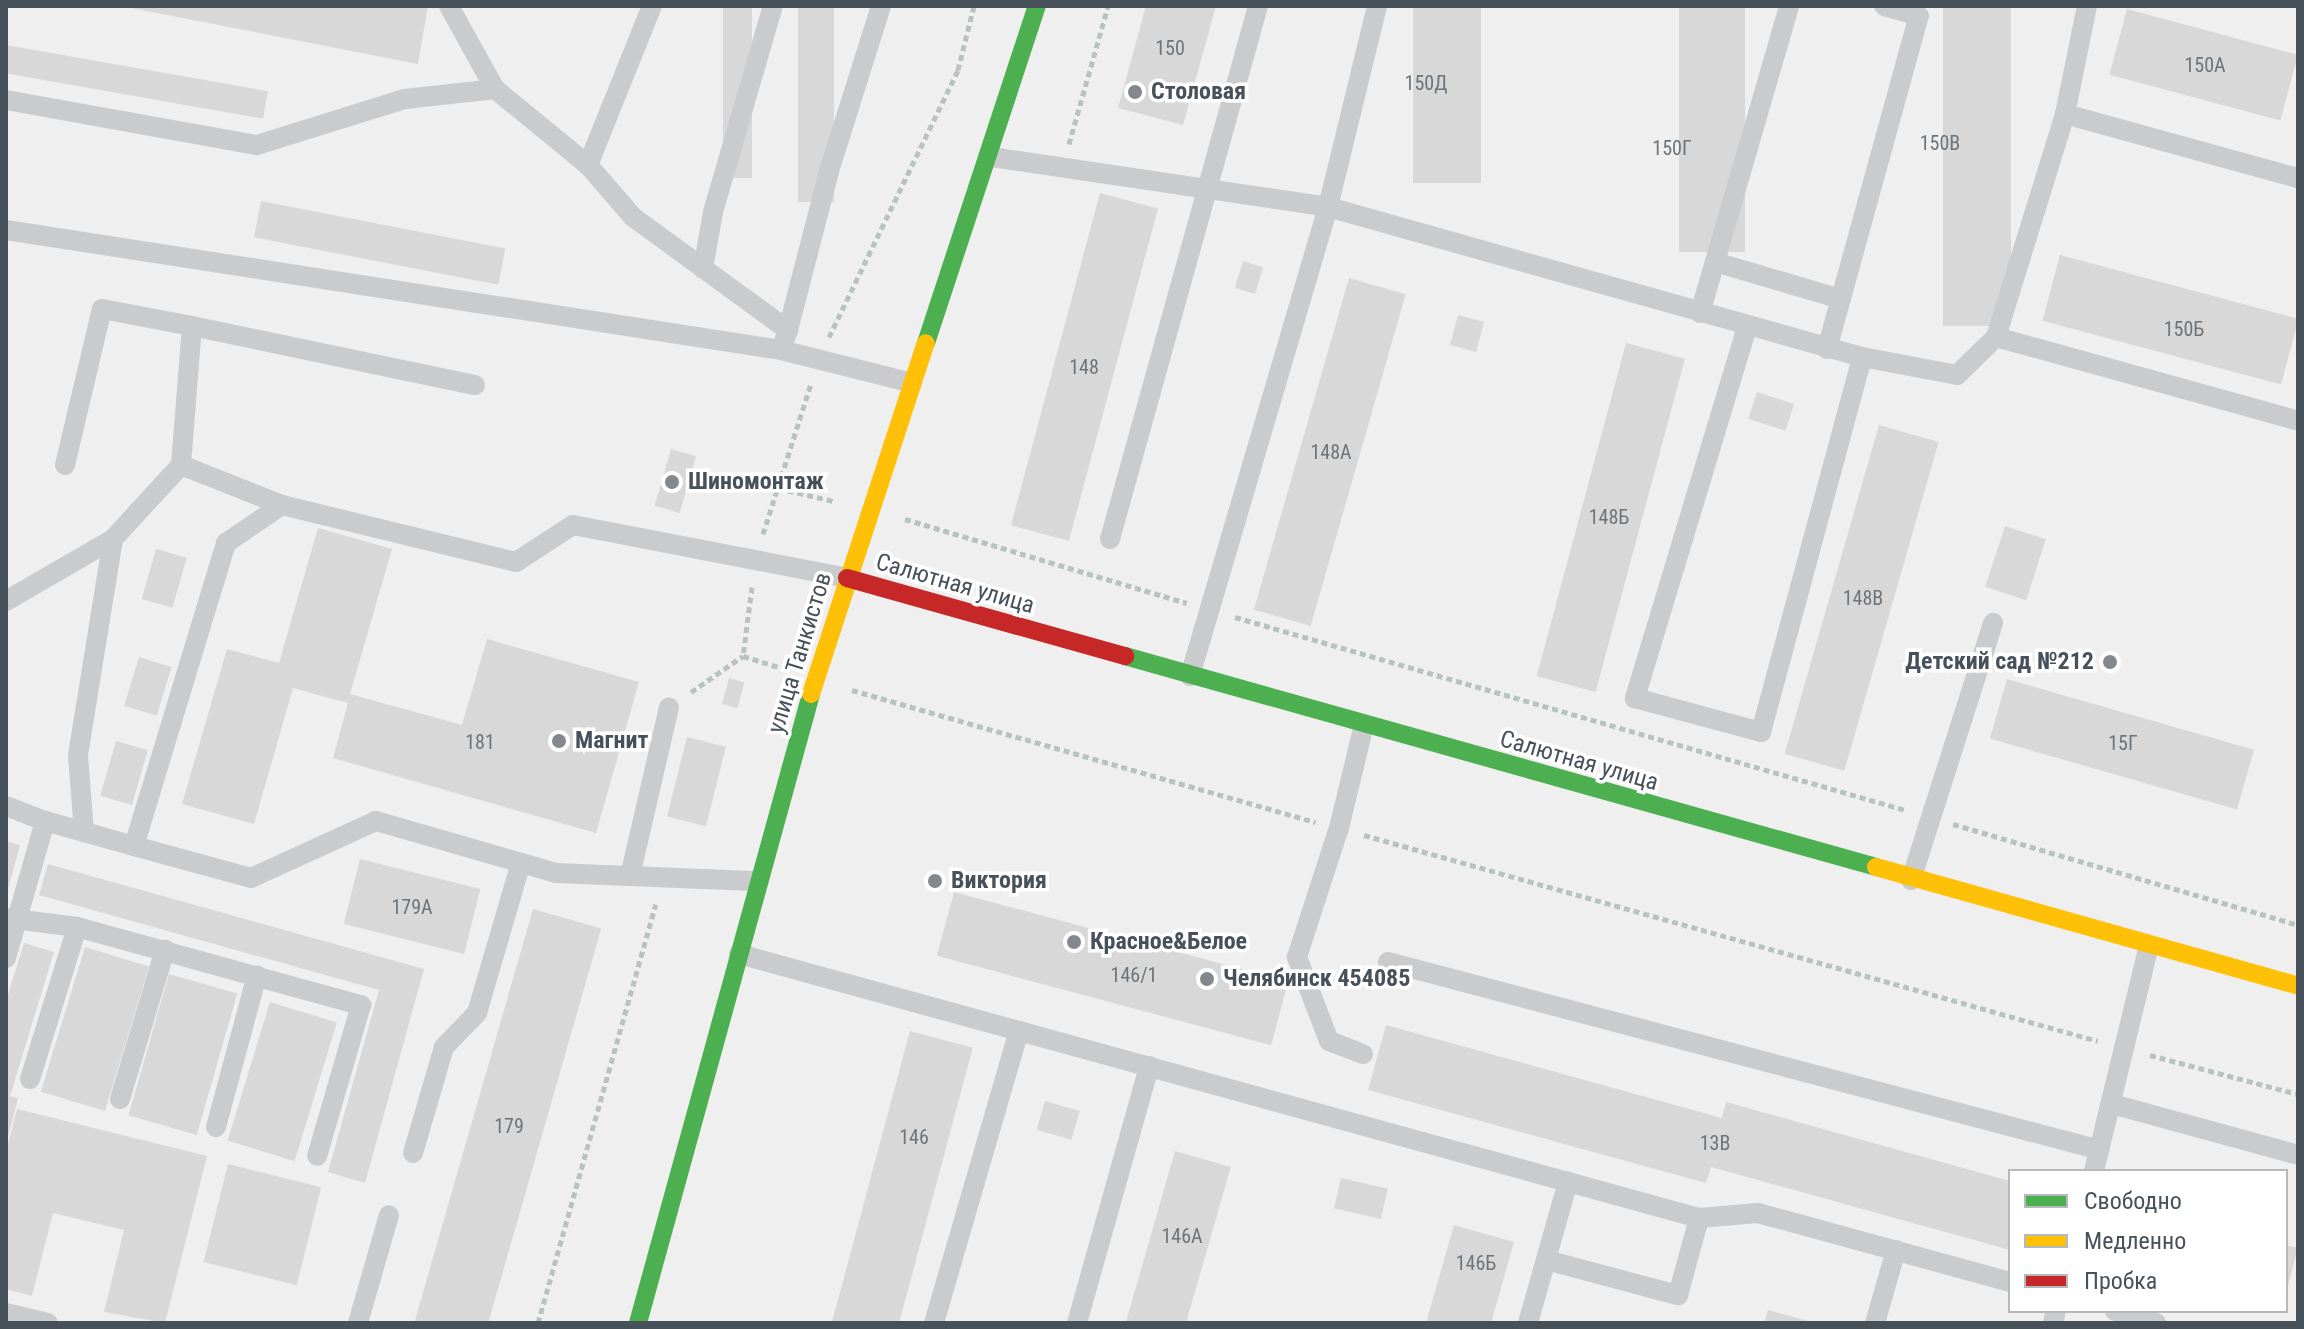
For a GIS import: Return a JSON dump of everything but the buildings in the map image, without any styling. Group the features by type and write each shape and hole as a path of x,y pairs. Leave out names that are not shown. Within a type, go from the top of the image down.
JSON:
{"street":[{"name":"улица Танкистов","path":"638,1323 759,881 847,578 991,157 1037,6"},
{"name":"Салютная улица","path":"847,578 1911,880 2298,986"}],"lane":[{"path":"449,6 495,89 588,165 633,217 788,330"},
{"path":"588,165 652,6"},
{"path":"703,269 713,212 773,6"},
{"path":"781,350 829,171 881,6"},
{"path":"1110,539 1258,6"},
{"path":"1190,676 1328,207 1377,6"},
{"path":"1700,313 1789,6"},
{"path":"1827,349 1919,16 1884,6"},
{"path":"991,157 1328,207 1827,349 1957,375 1996,337 2065,114 2087,6"},
{"path":"6,100 257,145 405,99 495,89"},
{"path":"2065,114 2298,178"},
{"path":"6,230 781,350 912,383"},
{"path":"1715,262 1841,299"},
{"path":"65,465 102,309 475,385"},
{"path":"6,601 113,539 181,465 192,326"},
{"path":"1747,327 1635,698 1761,732 1862,357"},
{"path":"1996,337 2298,421"},
{"path":"181,465 282,505 516,562 573,525 847,578"},
{"path":"134,846 226,543 282,505"},
{"path":"84,832 78,755 113,539"},
{"path":"1911,880 1993,623"},
{"path":"630,876 669,707"},
{"path":"1363,1054 1329,1041 1297,957 1339,828 1364,725"},
{"path":"6,806 45,821 251,878 376,821 556,873 759,881"},
{"path":"6,958 11,920 45,821"},
{"path":"413,1153 444,1047 477,1013 521,863"},
{"path":"11,920 77,927 361,1005 317,1156"},
{"path":"30,1079 77,927"},
{"path":"2095,1169 2149,946"},
{"path":"120,1099 165,950"},
{"path":"739,954 1699,1218 1758,1213 2008,1281"},
{"path":"1388,962 2100,1150"},
{"path":"216,1127 257,975"},
{"path":"934,1323 1019,1031"},
{"path":"1077,1323 1149,1066"},
{"path":"2112,1104 2298,1155"},
{"path":"1528,1323 1568,1182"},
{"path":"358,1323 389,1215"},
{"path":"1546,1260 1678,1295 1699,1218"},
{"path":"1875,1323 1896,1250"},
{"path":"6,1313 48,1323"},
{"path":"2122,1313 2156,1323"}],"path":[{"path":"1062,168 1108,6"},
{"path":"778,488 968,534 1210,610 2298,925"},
{"path":"669,707 743,656"},
{"path":"538,1323 663,877"}],"traffic: fast":[{"path":"926,343 1037,6"},
{"path":"1125,656 1876,867"},
{"path":"638,1323 811,694"}],"traffic: slow":[{"path":"811,694 926,343"},
{"path":"1876,867 2298,986"}],"traffic: jam":[{"path":"847,578 1125,656"}],"place":[{"name":"Столовая","path":"1135,92"},
{"name":"Шиномонтаж","path":"672,482"},
{"name":"Детский сад №212","path":"2110,662"},
{"name":"Магнит","path":"559,741"},
{"name":"Виктория","path":"935,881"},
{"name":"Красное&Белое","path":"1074,942"},
{"name":"Челябинск 454085","path":"1207,979"}]}
